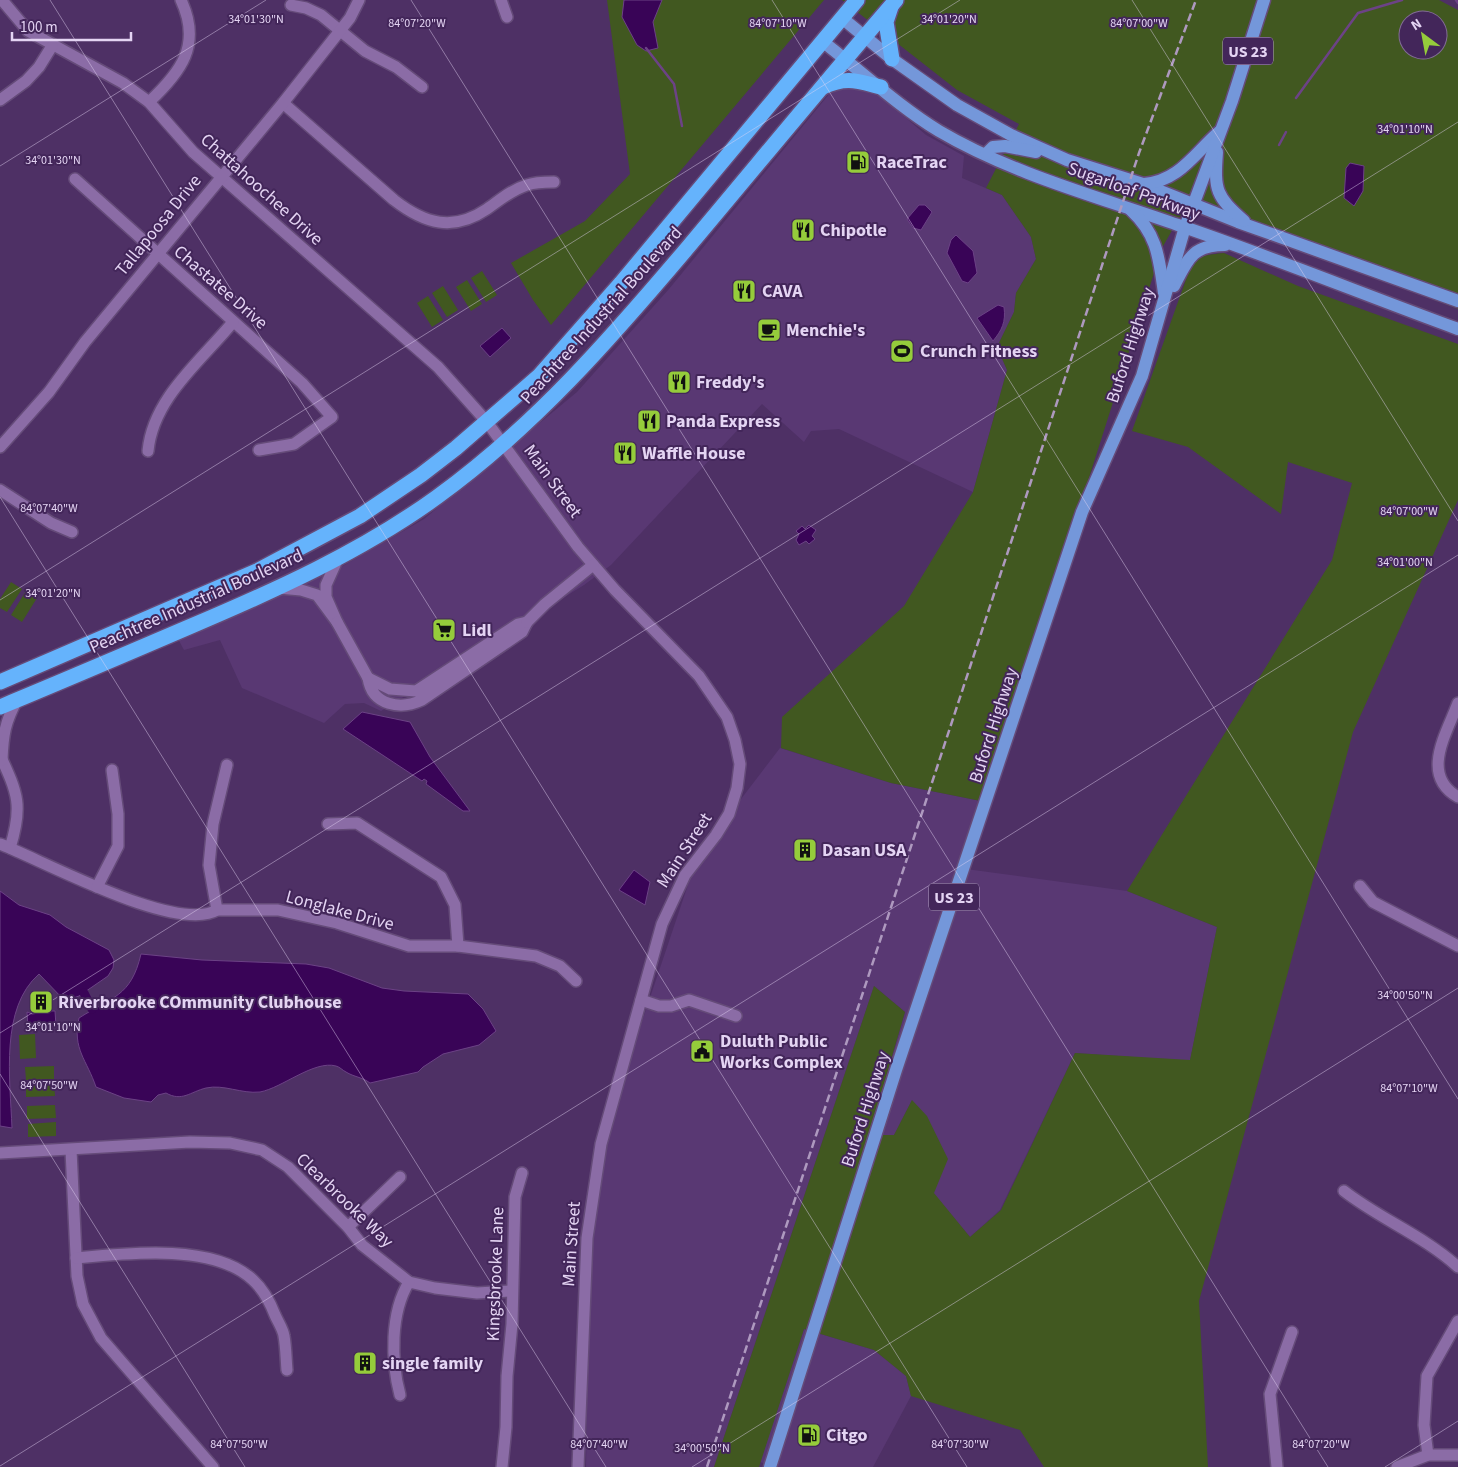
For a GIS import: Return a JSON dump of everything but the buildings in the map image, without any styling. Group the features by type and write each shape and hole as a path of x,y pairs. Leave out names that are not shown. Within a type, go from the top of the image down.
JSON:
{"highway":[{"name":"Peachtree Industrial Boulevard","path":"0,682 257,571 360,516 421,475 487,422 539,376 857,0"},
{"name":"Peachtree Industrial Boulevard","path":"0,707 278,588 376,536 434,499 504,444 569,382 636,309 822,88 863,36 894,2"},
{"path":"892,59 886,22 894,2"},
{"path":"822,88 838,80 852,79 881,87"}],"main road":[{"name":"Buford Highway","path":"770,1467 896,1070 1079,521 1142,376 1185,227 1220,133 1264,0"},
{"name":"Sugarloaf Parkway","path":"842,18 892,59 980,120 1067,160 1143,184 1250,226 1458,301"},
{"name":"Sugarloaf Parkway","path":"822,41 940,131 986,154 1028,172 1185,227 1458,329"},
{"path":"1143,184 1157,183 1177,174 1220,133"},
{"path":"1220,133 1215,181 1219,194 1228,207 1250,226"},
{"path":"986,154 993,147 1005,146 1067,160"},
{"path":"1127,207 1150,232 1157,249 1164,298"},
{"path":"1164,298 1189,257 1198,249 1210,246 1236,247"}],"street":[{"name":"Chattahoochee Drive","path":"2,0 28,31 52,46 123,83 149,102 193,152 438,367 487,422"},
{"path":"149,102 172,80 183,64 188,48 187,13 181,0"},
{"name":"Tallapoosa Drive","path":"0,447 49,392 85,342 283,103 340,32 360,0"},
{"path":"501,0 507,17"},
{"path":"291,5 306,8 321,15 365,51 396,67 422,88"},
{"path":"0,100 26,81 39,67 52,46"},
{"path":"283,103 411,214 426,220 456,222 472,218 509,192 528,184 554,182"},
{"name":"Chastatee Drive","path":"75,179 296,377 332,417 294,444 260,450"},
{"path":"148,451 150,433 166,400 233,322"},
{"name":"Main Street","path":"487,422 593,565 699,676 727,716 736,740 740,764 737,788 729,814 716,835 685,875 662,924 609,1111 592,1188 586,1238 578,1467"},
{"path":"0,490 51,523 72,532"},
{"path":"339,556 326,585 326,597 337,622 368,678 390,689 399,691 416,690 518,624 527,622 545,604 593,565"},
{"path":"278,588 301,590 317,595 337,622"},
{"path":"5,846 18,823 19,807 14,785 1,758 5,726 17,700"},
{"path":"1458,703 1436,764 1443,786 1458,797"},
{"path":"217,910 209,865 213,824 227,765"},
{"path":"97,887 118,846 118,814 112,770"},
{"path":"328,824 357,823 441,877 455,905 458,946"},
{"name":"Longlake Drive","path":"5,846 97,887 187,916 208,915 217,910 278,910 337,923 409,946 458,946 536,956 560,966 576,981"},
{"path":"1360,886 1373,902 1458,946"},
{"path":"642,1000 659,1006 671,1006 689,1000 736,1016"},
{"name":"Clearbrooke Way","path":"0,1153 190,1142 230,1143 262,1150 288,1167 348,1227 362,1245 409,1282 435,1288 468,1292 512,1292"},
{"path":"71,1150 77,1276 83,1304 101,1338 212,1467"},
{"name":"Kingsbrooke Lane","path":"502,1467 506,1427 515,1197 522,1172"},
{"path":"348,1227 400,1177"},
{"path":"1344,1191 1369,1210 1401,1227 1445,1256 1458,1267"},
{"path":"76,1258 106,1255 180,1254 216,1260 233,1267 253,1280 268,1299 284,1335 287,1370"},
{"path":"400,1396 396,1378 395,1334 398,1311 404,1290 409,1282"},
{"path":"1428,1455 1424,1425 1427,1376 1458,1321"},
{"path":"1277,1467 1270,1394 1292,1332"},
{"path":"1398,1467 1428,1455 1458,1455"}],"shaded area":[{"path":"624,0 662,0 653,22 658,48 646,51 637,45 622,17"},
{"path":"842,85 871,88 926,135 964,156 962,178 1002,195 1031,237 1036,259 1016,293 1014,312 997,347 1007,370 973,492 839,429 811,431 804,442 762,404 611,565 584,585 381,711 364,703 345,704 324,723 242,688 220,640 184,650 178,639 274,599 341,567 424,519 577,392 669,289 830,93"},
{"path":"1350,163 1364,166 1363,191 1354,206 1344,198 1346,168"},
{"path":"919,205 925,205 932,212 921,230 913,228 907,219"},
{"path":"956,235 973,251 977,273 968,283 962,281 947,253 951,240"},
{"path":"998,305 1004,307 1004,321 993,341 977,318"},
{"path":"502,328 511,338 490,357 480,346"},
{"path":"809,525 816,530 812,536 815,539 809,544 806,541 799,545 796,540 799,534 796,531 802,526 805,529"},
{"path":"362,712 410,722 430,757 470,811 463,811 426,784 427,781 424,779 422,781 343,729"},
{"path":"780,748 891,783 986,802 966,869 1127,891 1217,927 1190,1061 1075,1053 1000,1210 970,1237 933,1193 912,1100 894,1135 869,1135 905,1012 874,986 714,1467 586,1467 589,1270 593,1188 621,1084 698,855"},
{"path":"634,870 650,882 645,905 619,890"},
{"path":"0,891 19,905 50,915 66,927 109,950 114,960 113,968 108,976 79,996 65,1001 39,974 27,988 18,1005 10,1045 9,1066 12,1128 0,1126"},
{"path":"141,954 202,960 306,964 329,968 382,988 468,994 483,1009 496,1031 479,1045 443,1054 418,1072 370,1083 349,1074 337,1066 327,1065 308,1071 260,1092 213,1087 177,1097 166,1093 158,1095 151,1102 124,1098 96,1087 79,1046 77,1029 79,1018 110,1000 126,988 137,968"},
{"path":"55,1011 56,1026 28,1028 27,1012 32,1014"},
{"path":"804,1329 874,1350 906,1376 911,1396 873,1467 776,1467 760,1462"}],"green space":[{"path":"607,0 824,0 551,325 533,300 511,263 585,221 630,174"},
{"path":"842,0 1439,0 1458,10 1458,309 1187,204 1162,248 986,802 891,783 781,748 782,717 904,606 973,492 1007,370 997,347 1014,312 1016,293 1036,259 1031,237 1002,195 986,188 1019,124 957,90"},
{"path":"1224,253 1298,286 1458,344 1458,500 1353,732 1199,1301 1208,1467 1044,1467 1020,1430 911,1396 906,1376 874,1350 804,1329 759,1467 714,1467 874,986 905,1012 869,1135 894,1135 912,1100 927,1116 948,1159 934,1193 970,1237 1001,1210 1075,1053 1190,1060 1217,927 1127,891 1332,560 1352,483 1288,462 1281,514 1188,447 1132,431 1189,271 1200,258"},
{"path":"482,271 497,295 486,302 471,278"},
{"path":"467,280 482,304 471,311 456,287"},
{"path":"443,286 458,310 447,317 432,293"},
{"path":"428,296 443,320 432,327 417,303"},
{"path":"11,582 22,589 7,612 0,608 0,599"},
{"path":"26,591 37,598 22,622 11,615"},
{"path":"35,1034 36,1058 20,1059 19,1035"},
{"path":"54,1066 54,1079 26,1080 25,1067"},
{"path":"54,1083 55,1096 26,1097 26,1084"},
{"path":"55,1105 56,1118 27,1119 27,1106"},
{"path":"56,1122 56,1136 28,1137 28,1124"}],"waterway":[{"path":"1296,98 1358,13 1402,0"},
{"path":"646,48 674,84 682,126"},
{"path":"1279,145 1286,132"},
{"path":"84,993 92,1009"}],"railway":[{"path":"707,1467 1139,153 1196,0"}],"place":[{"name":"RaceTrac","path":"858,162"},
{"name":"Chipotle","path":"803,230"},
{"name":"CAVA","path":"744,291"},
{"name":"Menchie's","path":"769,330"},
{"name":"Crunch Fitness","path":"902,351"},
{"name":"Freddy's","path":"679,382"},
{"name":"Panda Express","path":"649,421"},
{"name":"Waffle House","path":"625,453"},
{"name":"Lidl","path":"444,630"},
{"name":"Dasan USA","path":"805,850"},
{"name":"Riverbrooke COmmunity Clubhouse","path":"41,1002"},
{"name":"Duluth Public Works Complex","path":"702,1051"},
{"name":"single family","path":"365,1363"},
{"name":"Citgo","path":"809,1435"}]}
